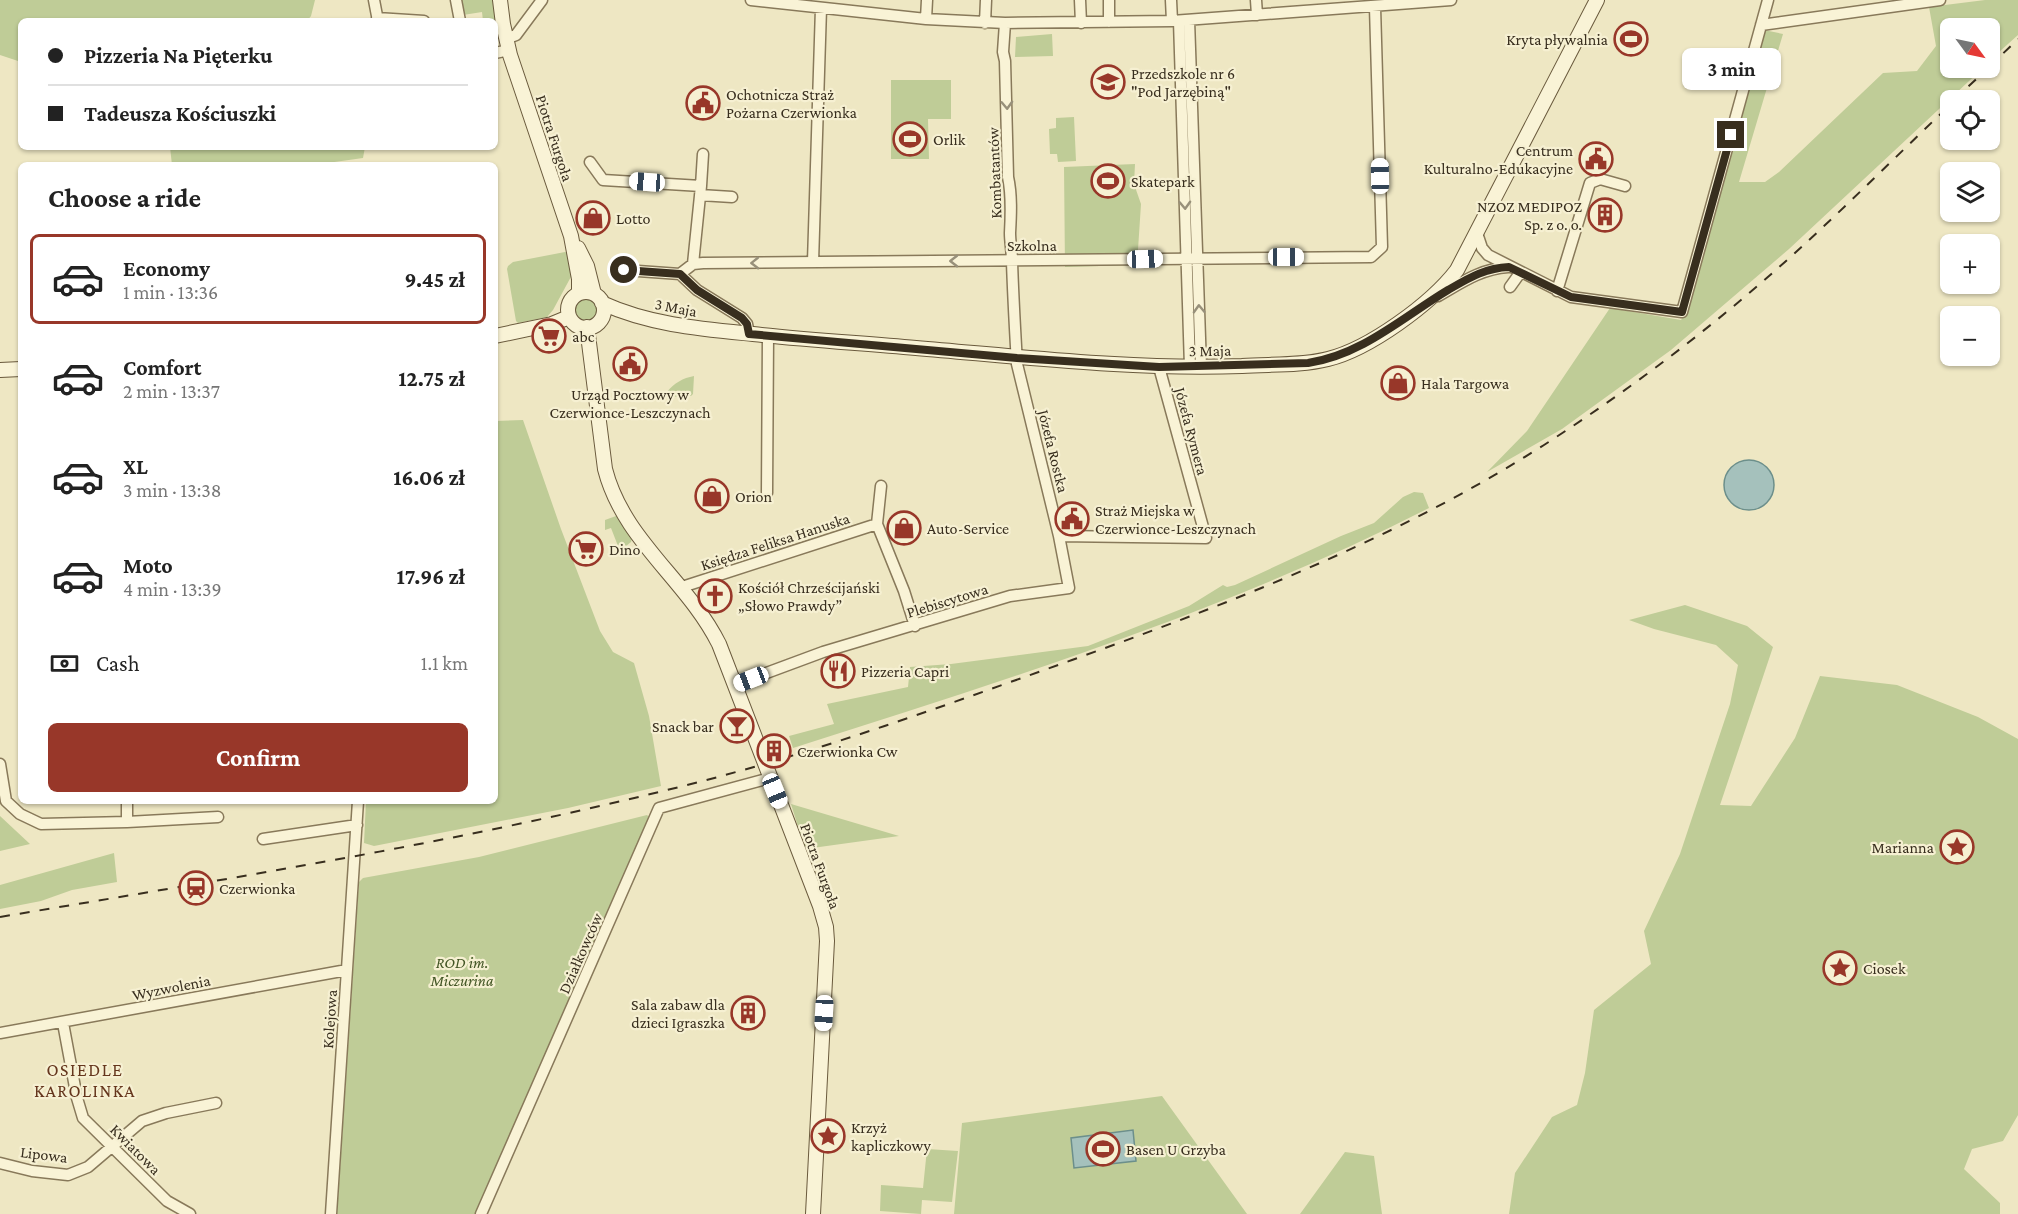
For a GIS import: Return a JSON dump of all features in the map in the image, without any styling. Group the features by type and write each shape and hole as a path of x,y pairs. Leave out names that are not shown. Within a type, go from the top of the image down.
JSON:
{"main road":[{"name":"Piotra Furgoła","path":"500,0 503,47 571,236 579,279 579,293"},
{"name":"3 Maja","path":"598,298 632,315 699,329 1017,358 1159,367 1308,363 1329,359 1359,347 1426,303 1457,270 1597,0"},
{"name":"Piotra Furgoła","path":"571,236 586,262 598,298"},
{"path":"588,292 598,298 603,311 596,324 587,327 577,325 569,317 567,310 569,303 579,293 588,292"},
{"name":"3 Maja","path":"600,320 632,315"},
{"path":"498,335 552,324 569,317"},
{"name":"Piotra Furgoła","path":"587,327 609,486 621,512 708,622 719,644 820,906 826,927 813,1214"},
{"path":"0,370 18,369"}],"street":[{"path":"374,0 377,18"},
{"path":"456,0 459,18"},
{"path":"503,47 519,32 542,0"},
{"path":"751,0 803,3 821,8 985,23 1180,21 1257,15 1347,4 1375,7 1451,0"},
{"path":"867,13 868,0"},
{"path":"926,19 927,0"},
{"path":"985,23 986,0"},
{"path":"1080,0 1081,23"},
{"path":"1109,0 1109,22"},
{"path":"1171,0 1180,21 1195,367"},
{"path":"1256,0 1257,15"},
{"path":"1477,233 1486,253 1520,273 1571,297 1682,312 1768,0"},
{"path":"1761,25 1940,0"},
{"name":"Szkolna","path":"693,264 1192,257 1371,257 1382,247 1375,7"},
{"path":"813,261 821,8"},
{"name":"Kombatantów","path":"1005,23 1003,52 1017,358"},
{"path":"680,274 693,264 703,154"},
{"path":"590,162 603,180 701,190 732,197"},
{"path":"1557,291 1590,183 1600,179 1625,186"},
{"path":"1426,303 1480,272 1491,268 1509,267"},
{"path":"624,270 680,274 697,290 742,318 747,324 749,334"},
{"path":"1510,287 1520,273"},
{"path":"767,493 768,336"},
{"name":"Józefa Rostka","path":"1017,358 1069,588"},
{"name":"Józefa Rymera","path":"1059,536 1206,538 1159,367"},
{"path":"881,486 877,524 904,591 915,626"},
{"name":"Księdza Feliksa Hanuska","path":"682,587 877,524"},
{"name":"Plebiscytowa","path":"734,685 824,652 1010,596 1069,588"},
{"path":"0,764 6,801 20,814 41,824 218,817"},
{"name":"Działkowców","path":"481,1214 659,808 770,778"},
{"path":"127,804 127,822"},
{"name":"Kolejowa","path":"331,1214 358,804"},
{"path":"263,839 357,825"},
{"name":"Wyzwolenia","path":"0,1033 347,970"},
{"name":"Kwiatowa","path":"63,1023 83,1118 167,1201 190,1214"},
{"name":"Lipowa","path":"0,1163 32,1171 68,1175 88,1167 142,1121 166,1113 216,1103"}],"green space":[{"path":"0,0 315,0 309,18 18,18 18,61 0,55"},
{"path":"461,0 493,0 496,18 483,18 482,12 463,15"},
{"path":"1985,0 2018,0 2018,35 2000,51 2000,18 1940,18 1940,78 1972,78 1959,90 1940,90 1940,108 1789,249 1671,350 1562,429 1487,472 1527,431 1610,308 1681,320 1688,310 1764,30 1783,34 1739,182 1765,182 1779,172 1883,73 1917,71 1936,46 1929,7"},
{"path":"1052,34 1053,56 1015,57 1016,37"},
{"name":"Orlik","path":"891,80 951,80 951,119 928,119 929,159 891,159"},
{"path":"1074,117 1076,161 1058,162 1057,154 1050,154 1049,129 1056,128 1056,118"},
{"path":"170,150 364,150 363,158 334,162 172,162"},
{"path":"1135,164 1134,184 1141,204 1137,265 1065,267 1064,167"},
{"path":"568,253 573,273 553,310 547,317 518,323 508,266 513,262"},
{"path":"586,298 594,301 597,309 594,317 586,320 578,317 575,309 578,301"},
{"path":"694,376 691,396 666,397 667,392 676,384"},
{"path":"523,420 600,631 613,652 634,663 649,716 661,786 568,808 374,846 364,843 366,804 498,804 498,421"},
{"path":"1414,492 1423,493 1429,508 1275,579 1116,641 793,748 789,736 834,724 827,704 908,687 910,667 951,664 1088,646 1189,606 1223,585 1227,587 1235,585 1374,523 1403,497"},
{"path":"616,516 632,539 626,546 623,543 618,546 611,528 605,530 605,520"},
{"path":"1685,605 1747,626 1773,647 1720,805 1751,806 1795,738 1820,676 1897,685 1978,717 2018,739 2018,1115 2003,1141 1972,1149 1964,1169 2000,1203 2000,1214 1509,1214 1515,1173 1552,1117 1577,1105 1585,1073 1594,1010 1651,964 1644,931 1680,854 1730,704 1738,665 1716,645 1629,620"},
{"path":"791,804 899,836 805,849"},
{"name":"ROD im. Miczurina","path":"647,815 649,817 475,1214 337,1214 359,882 363,878 479,857"},
{"path":"0,816 30,844 0,851"},
{"path":"114,853 117,882 72,890 41,901 0,909 0,885"},
{"path":"1162,1096 1247,1214 954,1214 962,1123"},
{"path":"927,1149 958,1151 952,1202 922,1200 921,1214 880,1211 881,1185 923,1188"},
{"path":"1345,1152 1374,1156 1382,1214 1300,1214"}],"water":[{"path":"1749,460 1758,462 1769,471 1774,485 1772,494 1763,505 1749,510 1740,508 1729,499 1724,485 1726,476 1735,465"},
{"name":"Basen U Grzyba","path":"1133,1130 1136,1161 1074,1168 1071,1138"}],"railway":[{"path":"2000,56 2018,39"},
{"path":"1965,90 1977,78"},
{"path":"0,917 347,858 519,824 691,784 788,757 930,710 1133,638 1254,591 1314,566 1431,510 1544,445 1602,406 1660,365 1769,276 1940,115"}],"place":[{"name":"Kryta pływalnia","path":"1631,39"},
{"name":"Przedszkole nr 6 \"Pod Jarzębiną\"","path":"1108,82"},
{"name":"Ochotnicza Straż Pożarna Czerwionka","path":"703,103"},
{"name":"Orlik","path":"910,139"},
{"name":"Centrum Kulturalno-Edukacyjne","path":"1596,159"},
{"name":"Skatepark","path":"1108,181"},
{"name":"NZOZ MEDIPOZ Sp. z o. o.","path":"1605,215"},
{"name":"Lotto","path":"593,218"},
{"name":"abc","path":"549,336"},
{"name":"Urząd Pocztowy w Czerwionce-Leszczynach","path":"630,364"},
{"name":"Hala Targowa","path":"1398,383"},
{"name":"Orion","path":"712,496"},
{"name":"Straż Miejska w Czerwionce-Leszczynach","path":"1072,519"},
{"name":"Auto-Service","path":"904,528"},
{"name":"Dino","path":"586,549"},
{"name":"Kościół Chrześcijański „Słowo Prawdy”","path":"715,596"},
{"name":"Pizzeria Capri","path":"838,671"},
{"name":"Snack bar","path":"737,726"},
{"name":"Czerwionka Cw","path":"774,751"},
{"name":"Marianna","path":"1957,847"},
{"name":"Czerwionka","path":"196,888"},
{"name":"Ciosek","path":"1840,968"},
{"name":"Sala zabaw dla dzieci Igraszka","path":"748,1013"},
{"name":"Krzyż kapliczkowy","path":"828,1136"},
{"name":"Basen U Grzyba","path":"1103,1149"}],"district":[{"name":"OSIEDLE KAROLINKA","path":"85,1080"}],"route":[{"path":"624,270 680,274 697,290 742,318 747,324 749,334 1017,358 1159,367 1308,363 1329,359 1359,347 1468,278 1485,270 1497,268 1509,267 1571,297 1682,312 1731,135"}]}
